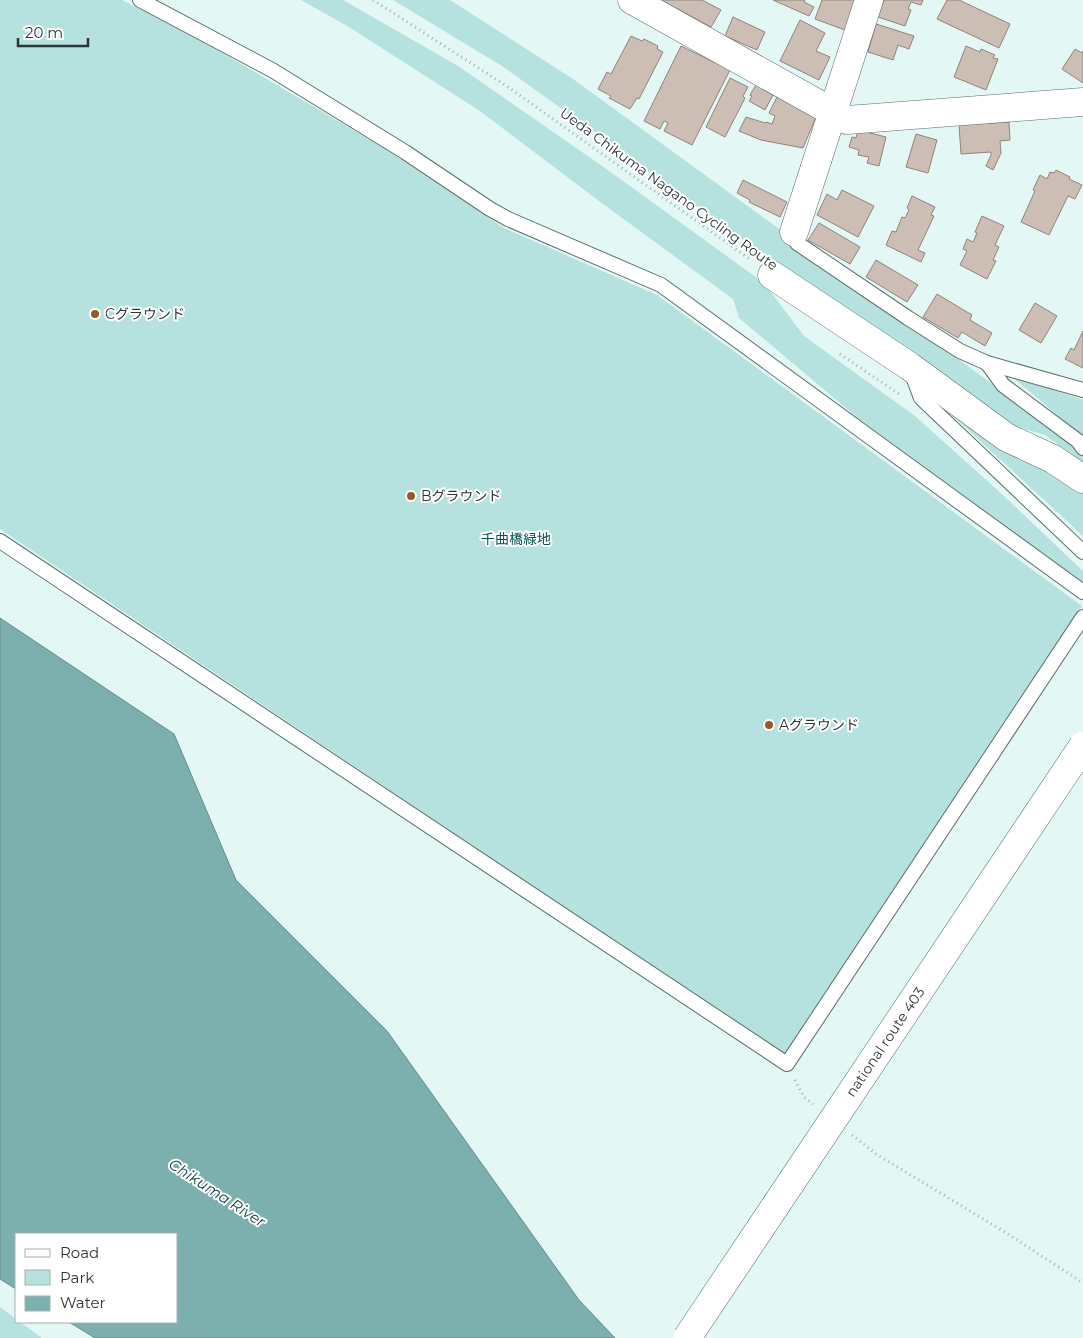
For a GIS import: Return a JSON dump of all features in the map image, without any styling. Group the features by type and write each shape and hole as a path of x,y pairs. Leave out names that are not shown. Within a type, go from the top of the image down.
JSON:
{"main road":[{"path":"632,0 848,120 1083,102"},
{"path":"794,232 869,0"},
{"path":"772,275 908,366 1006,437 1053,459 1083,479"},
{"name":"national route 403","path":"687,1338 1083,746"}],"lane":[{"path":"140,0 272,70 405,152 508,219 661,286 1083,592"},
{"path":"794,232 797,243 960,351 987,363 1083,390"},
{"path":"987,363 1003,385 1078,441 1083,448"},
{"path":"908,366 921,398 1083,552"},
{"path":"0,541 787,1064 1083,617"}],"path":[{"name":"Ueda Chikuma Nagano Cycling Route","path":"373,0 508,87 772,275"},
{"path":"837,352 900,394"},
{"path":"787,1064 804,1097 819,1109"},
{"path":"848,1131 876,1154 1008,1234 1083,1283"}],"green space":[{"name":"千曲橋緑地","path":"0,0 122,0 209,45 387,150 504,228 657,295 1082,606 785,1055 0,529"},
{"path":"301,0 343,0 458,66 605,168 764,283 804,336 915,416 1004,496 1083,571 1083,583 853,414 739,318 733,299 480,111 349,27"},
{"path":"393,0 450,0 573,79 1080,449 1083,454 1083,463 1045,435 1014,426 922,360 789,272 502,66"},
{"path":"1010,375 1083,400 1083,437"},
{"path":"937,401 1083,493 1083,536"},
{"path":"0,1307 15,1318 15,1323 21,1323 42,1338 0,1338"}],"water":[{"name":"Chikuma River","path":"0,618 174,734 236,880 387,1031 579,1300 615,1338 95,1338 71,1323 178,1323 178,1233 15,1233 15,1288 0,1279"}],"building":[{"path":"661,0 702,0 721,10 711,27"},
{"path":"773,0 805,0 804,2 814,7 809,16"},
{"path":"822,0 855,0 845,30 815,19"},
{"path":"884,0 923,0 921,5 911,2 908,9 911,10 905,26 878,17"},
{"path":"947,0 959,0 1010,24 999,48 937,19"},
{"path":"733,17 765,32 757,50 725,36"},
{"path":"800,20 825,33 816,51 830,57 819,80 780,61"},
{"path":"876,24 914,36 909,49 898,45 893,60 868,52"},
{"path":"631,36 642,41 644,39 658,46 657,49 663,52 639,99 637,98 630,109 609,98 611,96 598,89 607,72 611,74"},
{"path":"681,46 730,70 692,145 664,131 668,123 664,121 660,129 644,121"},
{"path":"966,46 980,52 981,49 995,55 993,58 998,59 986,90 954,77"},
{"path":"1075,49 1082,53 1083,51 1083,83 1062,69"},
{"path":"730,78 748,87 743,96 745,98 725,137 706,127"},
{"path":"756,85 773,95 765,110 749,101"},
{"path":"777,97 816,117 803,148 761,140 739,131 746,117 772,124 775,116 769,113"},
{"path":"1009,122 1010,140 1000,141 1001,153 993,170 986,166 991,152 961,154 959,125"},
{"path":"858,130 886,137 879,166 867,163 869,157 858,155 859,150 849,147 852,137 856,138"},
{"path":"916,134 937,140 928,173 906,167"},
{"path":"1056,170 1082,185 1075,199 1068,196 1049,235 1021,222 1040,175 1047,179 1050,172 1054,173"},
{"path":"743,180 787,202 780,217 749,202 750,200 737,193"},
{"path":"842,190 874,206 858,237 817,215 827,194 837,200"},
{"path":"912,196 935,207 931,215 934,216 918,250 925,253 921,262 886,245 892,231 896,232 902,217 905,218"},
{"path":"982,216 1004,226 995,245 999,247 993,260 996,261 987,279 960,265 967,251 963,249 967,239 973,242"},
{"path":"819,223 860,247 850,264 808,240"},
{"path":"876,260 918,285 907,302 866,277"},
{"path":"937,294 972,315 970,320 992,333 985,346 962,332 958,338 923,317"},
{"path":"1035,303 1057,316 1041,343 1019,330"},
{"path":"1083,331 1083,368 1065,359 1071,348 1074,350"}],"place":[{"name":"Cグラウンド","path":"95,314"},
{"name":"Bグラウンド","path":"411,496"},
{"name":"Aグラウンド","path":"769,725"}]}
